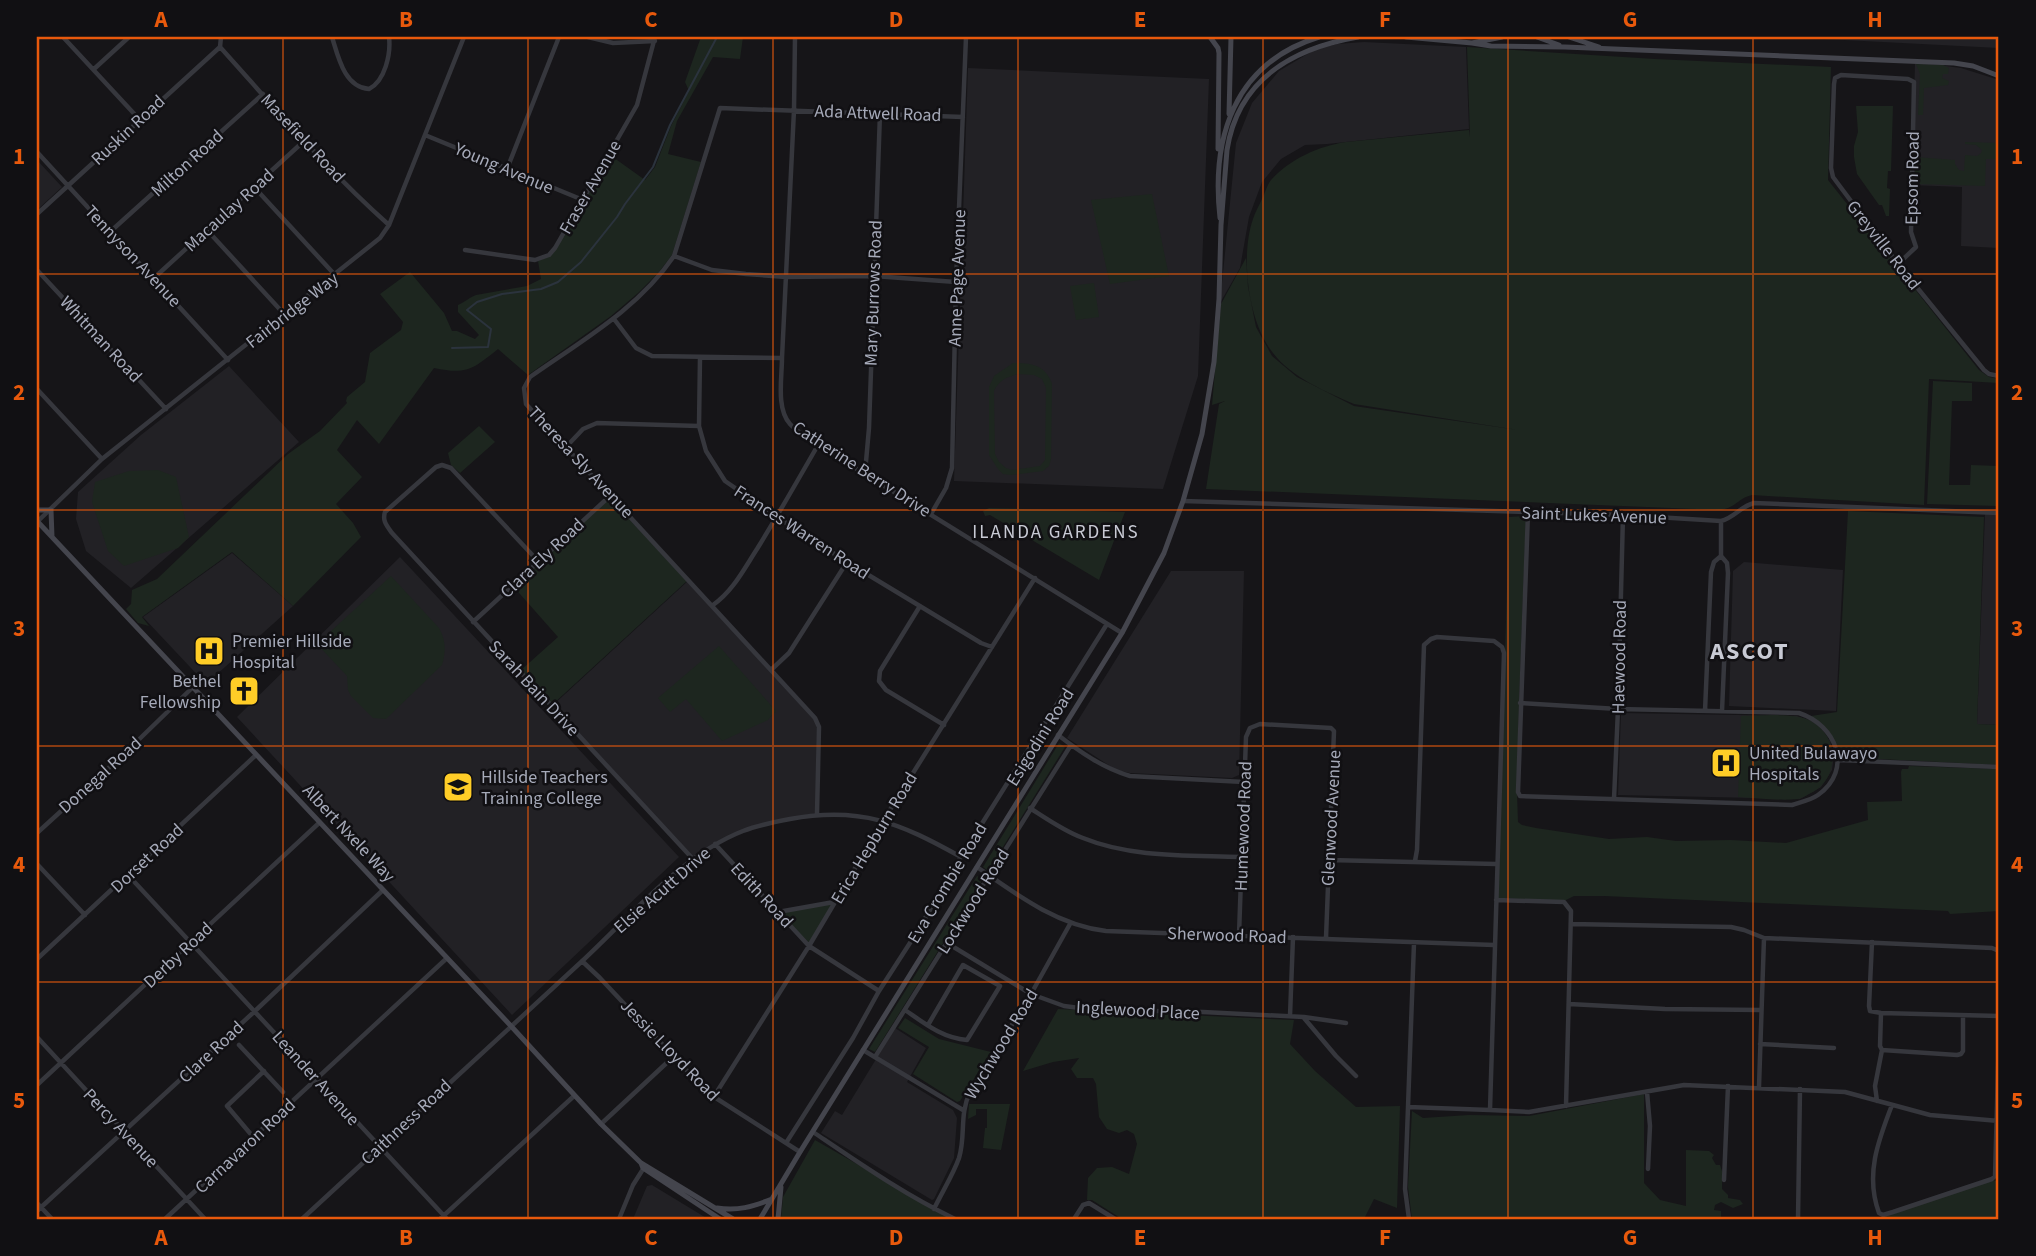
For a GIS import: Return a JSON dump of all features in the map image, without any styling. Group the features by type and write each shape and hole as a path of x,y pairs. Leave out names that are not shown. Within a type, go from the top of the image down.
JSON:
{"main road":[{"path":"1210,37 1219,53 1217,184"},
{"path":"1229,138 1231,37"},
{"name":"Esigodini Road","path":"1221,225 1217,184 1223,134 1235,104 1259,73 1285,51 1319,37"},
{"name":"Esigodini Road","path":"760,1219 1122,633 1159,564 1183,501 1202,434 1212,379 1229,138 1241,109 1251,94 1276,68 1307,49 1358,37"},
{"path":"1406,37 1431,37 1491,46 1954,63 1973,66 1999,76"},
{"path":"1472,43 1502,37"},
{"path":"1537,37 1565,47"},
{"path":"1569,37 1605,49"},
{"path":"37,510 51,510 52,537"},
{"name":"Albert Nxele Way","path":"37,522 601,1124 643,1166 719,1219"},
{"name":"Albert Nxele Way","path":"643,1166 733,1219"},
{"path":"778,1219 782,1184"},
{"path":"714,1208 747,1209 773,1199"}],"street":[{"path":"63,37 139,119"},
{"path":"94,69 129,37"},
{"path":"220,47 221,37"},
{"path":"332,37 346,74 356,85 369,89 378,82 387,61 389,37"},
{"name":"Fairbridge Way","path":"37,522 102,459 372,246 389,225 464,37"},
{"path":"508,169 559,37"},
{"path":"588,37 613,43 655,39"},
{"name":"Catherine Berry Drive","path":"795,37 782,358 785,416 794,428 818,445 1122,633"},
{"name":"Anne Page Avenue","path":"931,514 946,488 951,468 966,37"},
{"name":"Fraser Avenue","path":"465,250 535,260 549,256 637,105 655,39"},
{"name":"Masefield Road","path":"220,47 304,141 389,225"},
{"name":"Ruskin Road","path":"37,214 220,47"},
{"name":"Epsom Road","path":"1834,84 1835,78 1845,75 1912,79 1914,84 1911,232 1916,247 1898,264"},
{"name":"Greyville Road","path":"1834,84 1831,158 1833,177 1898,264 1984,370 1999,376"},
{"name":"Milton Road","path":"111,231 263,94"},
{"name":"Theresa Sly Avenue","path":"794,110 719,109 674,256 662,274 614,318 530,377 523,388 526,404 817,720 817,814"},
{"name":"Ada Attwell Road","path":"794,110 962,117"},
{"name":"Mary Burrows Road","path":"865,473 869,428 880,113"},
{"name":"Young Avenue","path":"425,135 583,200"},
{"name":"Macaulay Road","path":"154,278 304,141"},
{"name":"Tennyson Avenue","path":"37,152 228,360"},
{"path":"255,188 335,275"},
{"path":"207,230 285,315"},
{"path":"674,256 719,271 786,277 874,276 956,282"},
{"name":"Whitman Road","path":"37,270 166,409"},
{"path":"614,318 628,340 642,352 663,357 782,358"},
{"name":"Frances Warren Road","path":"700,357 699,426 706,451 725,481 847,562 981,643 992,647"},
{"path":"37,388 102,459"},
{"path":"566,447 583,429 597,423 699,426"},
{"path":"713,605 726,595 738,579 818,445"},
{"name":"Sarah Bain Drive","path":"538,561 452,468 446,466 436,467 385,512 384,519 391,533 692,858"},
{"name":"Clara Ely Road","path":"473,622 611,495"},
{"name":"Saint Lukes Avenue","path":"1183,501 1623,515 1721,522"},
{"path":"1722,711 1728,573 1727,564 1721,556 1721,522 1754,503 1999,513"},
{"path":"1520,703 1618,709 1799,713 1819,722 1834,743 1839,760 1835,772 1819,794 1792,805 1518,795 1520,703 1528,512"},
{"name":"Haewood Road","path":"1614,799 1623,515"},
{"path":"1705,711 1711,572 1714,562 1721,556"},
{"path":"772,669 789,653 847,562"},
{"name":"Erica Hepburn Road","path":"713,1098 1035,578"},
{"path":"920,606 880,671 879,681 886,690 944,725"},
{"name":"Eva Crombie Road","path":"786,1143 1107,624"},
{"path":"1415,861 1423,648 1429,640 1437,637 1494,642 1502,647 1504,653 1490,1110"},
{"name":"Donegal Road","path":"37,833 125,754 192,688"},
{"name":"Humewood Road","path":"1239,935 1248,731 1253,725 1260,724"},
{"name":"Glenwood Avenue","path":"1260,724 1331,728 1334,731 1326,938"},
{"path":"1058,735 1116,771 1130,776 1244,782"},
{"name":"Lockwood Road","path":"875,1057 1071,745"},
{"name":"Dorset Road","path":"37,959 256,755"},
{"path":"1839,760 1999,767"},
{"path":"1030,808 1076,835 1098,844 1138,852 1241,858"},
{"name":"Elsie Acutt Drive","path":"511,1026 692,858 746,830 817,814 857,816 883,821 922,836 961,857"},
{"name":"Derby Road","path":"37,1085 319,823"},
{"name":"Edith Road","path":"715,844 809,946 879,991"},
{"path":"1329,860 1496,864"},
{"path":"37,864 85,915"},
{"name":"Sherwood Road","path":"977,867 1032,903 1070,924 1087,929 1495,945"},
{"name":"Leander Avenue","path":"128,875 443,1218"},
{"name":"Clare Road","path":"38,1207 125,1132 383,890"},
{"path":"1496,900 1564,902 1571,911 1566,1106"},
{"path":"778,912 835,902"},
{"name":"Wychwood Road","path":"934,1209 960,1155 963,1110 970,1092 1031,994 1070,924"},
{"path":"1571,924 1731,927 1764,938 1992,948 1999,951"},
{"path":"1290,1016 1293,937"},
{"path":"1759,1087 1764,938"},
{"path":"1871,942 1870,1011 1999,1016"},
{"name":"Inglewood Place","path":"947,943 1031,994 1054,1004 1095,1010 1290,1016 1346,1023"},
{"path":"1409,1219 1405,1189 1414,943"},
{"name":"Carnavaron Road","path":"165,1219 447,958"},
{"name":"Jessie Lloyd Road","path":"582,961 713,1098 800,1152"},
{"path":"905,1010 928,1026 944,1035 967,1040 1000,986 963,965 928,1026"},
{"path":"1569,1004 1761,1010"},
{"path":"1869,1098 1875,1086 1882,1050 1881,1013"},
{"path":"1882,1050 1959,1055 1963,1051 1964,1016"},
{"path":"1304,1017 1356,1076"},
{"name":"Caithness Road","path":"302,1219 511,1026"},
{"path":"1892,1105 1875,1148 1873,1164 1876,1202 1881,1214 1992,1180 1995,1175 1998,1121 1999,1033"},
{"name":"Percy Avenue","path":"37,1037 205,1219"},
{"path":"1760,1044 1835,1048"},
{"path":"239,1045 283,1092"},
{"path":"863,1050 963,1110"},
{"path":"601,1124 673,1057"},
{"path":"254,1138 227,1106 264,1071"},
{"path":"1408,1107 1529,1112 1681,1085 1728,1086 1845,1092 1941,1117 1998,1121"},
{"path":"1724,1181 1728,1086"},
{"path":"1875,1086 1877,1101"},
{"path":"1798,1219 1800,1089"},
{"path":"1647,1092 1650,1126 1647,1169"},
{"path":"443,1218 574,1096"},
{"path":"813,1132 934,1209 955,1219"},
{"path":"619,1219 643,1166"},
{"path":"1074,1219 1083,1205 1089,1203 1115,1219"},
{"path":"38,1207 52,1219"}],"shaded area":[{"path":"701,37 743,37 740,59 713,57 677,121 668,154 701,162 672,255 659,272 611,316 528,375 498,349 469,369 454,371 434,368 379,444 357,420 337,450 362,477 336,504 361,537 293,606 232,552 142,617 149,626 138,623 126,609 131,604 132,590 157,579 288,454 320,431 347,403 347,397 365,382 370,353 401,330 403,322 380,294 410,272 444,313 452,331 475,339 479,335 458,312 458,305 476,295 527,286 541,279 538,261 550,256 610,155 645,180 655,167 671,126 689,91 685,82"},
{"path":"1780,37 1999,37 1999,48 1844,40"},
{"path":"1364,42 1466,47 1469,129 1305,145 1281,159 1262,182 1249,217 1240,268 1220,303 1236,143 1252,103 1279,71 1314,50 1337,44"},
{"path":"1467,47 1831,67 1828,180 1979,370 1989,377 1999,379 1999,383 1929,379 1924,505 1752,495 1721,510 1206,489 1219,404 1225,401 1212,405 1221,304 1246,258 1248,287 1252,307 1247,269 1249,234 1270,182 1287,166 1315,150 1346,142 1469,130 1470,137","holes":["1252,307 1257,324 1273,353 1290,370 1354,404 1518,430 1354,406 1297,377 1272,356 1256,327"]},
{"path":"1915,62 1961,68 1999,80 1999,248 1961,246 1962,187 1912,185"},
{"path":"1916,64 1943,65 1949,68 1948,74 1943,74 1942,78 1949,81 1948,85 1924,88 1923,115 1918,115 1920,74"},
{"path":"968,68 1209,79 1198,376 1163,489 954,481"},
{"path":"1856,106 1893,106 1891,171 1888,171 1887,188 1890,189 1889,216 1886,216 1882,205 1879,205 1857,174 1854,157 1858,132"},
{"path":"1965,142 1999,143 1999,159 1986,159 1985,186 1915,184 1915,157 1955,160 1959,170 1964,171 1965,155 1977,156 1982,150"},
{"path":"37,160 62,187 37,210"},
{"path":"1152,194 1169,276 1110,284 1091,200"},
{"path":"1094,283 1099,317 1076,320 1070,286"},
{"path":"1013,363 1020,363 1037,366 1049,378 1052,384 1051,459 1049,466 1043,471 1003,474 989,455 989,387 994,376","holes":["1034,375 1042,379 1046,388 1045,460 1040,466 1012,470 999,462 995,454 994,391 1010,376"]},
{"path":"229,366 299,442 131,588 86,551 76,519 78,492 141,435"},
{"path":"1933,381 1972,383 1972,401 1952,401 1949,485 1970,485 1971,465 1999,466 1999,506 1927,504"},
{"path":"479,426 495,442 460,473 451,465 448,453"},
{"path":"158,470 176,477 189,537 178,548 124,566 108,551 92,502 95,482 129,471"},
{"path":"606,501 614,503 687,581 552,705 520,671 558,637 512,585"},
{"path":"989,508 1125,512 1099,580 990,515 985,516 983,511"},
{"path":"1848,511 1984,517 1977,724 1999,725 1999,765 1839,757 1832,739 1811,716 1837,712"},
{"path":"1985,514 1999,515 1999,725 1977,724"},
{"path":"1526,516 1519,703 1518,822 1536,828 1609,839 1647,837 1676,841 1786,843 1868,820 1867,802 1902,801 1901,772 1909,766 1999,769 1999,911 1950,914 1948,911 1604,896 1574,896 1564,901 1498,898 1509,517"},
{"name":"Premier Hillside Hospital","path":"232,553 293,606 206,684 143,617"},
{"name":"Hillside Teachers Training College","path":"400,557 679,857 512,1015 237,717"},
{"path":"1744,562 1843,570 1836,711 1729,706 1733,571"},
{"path":"1171,571 1244,571 1239,775 1232,778 1116,770 1067,738"},
{"path":"391,576 439,628 444,642 444,655 442,665 386,719 373,718 351,696 347,676 317,644"},
{"path":"689,580 814,718 817,728 816,813 771,822 725,838 693,857 552,706"},
{"path":"719,646 776,711 768,720 722,741 686,699 670,712 658,698"},
{"name":"United Bulawayo Hospitals","path":"1621,713 1797,716 1811,721 1830,741 1834,755 1832,770 1821,787 1800,799 1618,795"},
{"path":"1741,716 1796,716 1811,721 1820,728 1827,736 1833,756 1832,767 1822,785 1798,799 1738,797"},
{"path":"1059,743 1065,747 988,871 983,867"},
{"path":"977,876 983,879 875,1052 869,1049"},
{"path":"832,904 809,943 780,913"},
{"path":"1058,1009 1294,1020 1290,1044 1315,1071 1356,1107 1400,1106 1397,1208 1374,1199 1364,1219 1122,1219 1092,1200 1087,1200 1088,1178 1097,1168 1112,1167 1129,1174 1137,1144 1134,1134 1127,1130 1119,1133 1107,1129 1099,1117 1093,1078 1077,1078 1071,1069 1079,1058 1023,1071"},
{"path":"905,1018 939,1039 991,1052 960,1101 957,1102 913,1074 929,1047 898,1028"},
{"path":"895,1028 926,1048 907,1082 953,1110 957,1118 954,1158 932,1200 821,1133 835,1111 842,1115"},
{"path":"1644,1094 1644,1183 1660,1200 1686,1206 1686,1150 1709,1151 1714,1155 1712,1158 1716,1165 1720,1165 1722,1189 1728,1198 1740,1200 1743,1204 1733,1208 1721,1202 1715,1205 1714,1210 1721,1211 1721,1219 1412,1219 1408,1187 1412,1111 1423,1118 1469,1115 1529,1116"},
{"path":"969,1104 1010,1104 1001,1150 983,1148 987,1109 976,1109 976,1115 968,1119"},
{"path":"815,1140 953,1219 781,1219 783,1197"},
{"path":"1993,1180 1999,1182 1999,1219 1882,1219 1883,1216"},
{"path":"652,1185 708,1219 633,1219 647,1186"}],"waterway":[{"path":"452,348 488,347 491,329 467,310 477,302 502,294 541,289 558,282 581,262 653,167 670,125 717,37"}],"place":[{"name":"Premier Hillside Hospital","path":"209,651"},
{"name":"Bethel Fellowship","path":"244,691"},
{"name":"United Bulawayo Hospitals","path":"1726,763"},
{"name":"Hillside Teachers Training College","path":"458,787"}],"district":[{"name":"ILANDA GARDENS","path":"1056,531"},
{"name":"ASCOT","path":"1750,651"}]}
